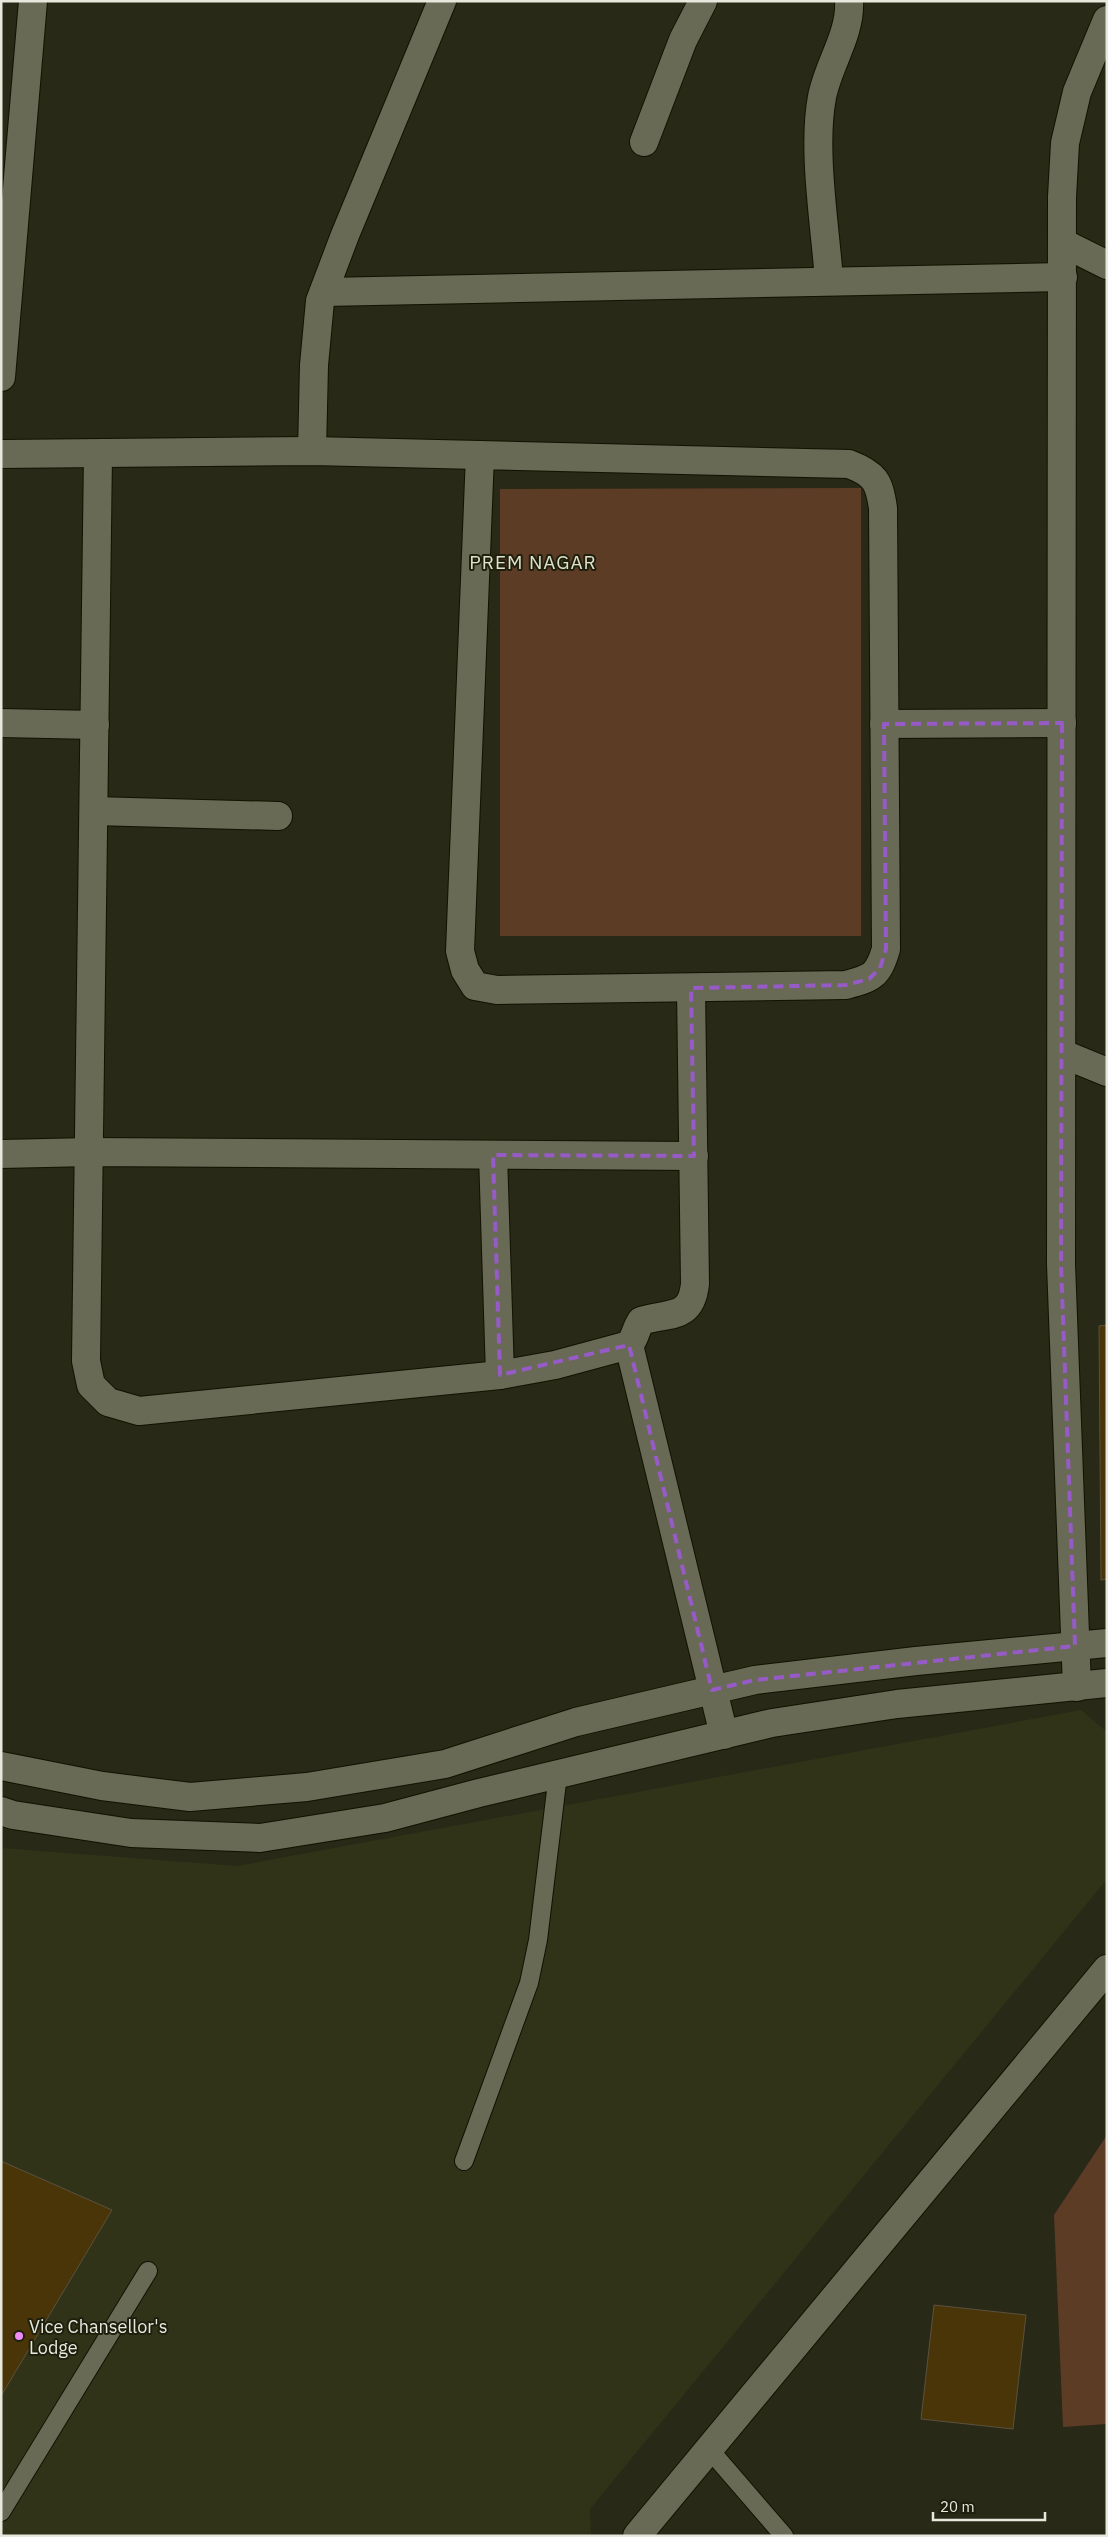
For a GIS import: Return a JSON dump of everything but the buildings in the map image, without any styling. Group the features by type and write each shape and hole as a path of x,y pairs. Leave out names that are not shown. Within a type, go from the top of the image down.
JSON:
{"street":[{"path":"1,377 11,143 33,1"},
{"path":"312,451 314,365 320,301 442,1"},
{"path":"644,142 683,40 703,1"},
{"path":"829,280 818,142 822,96 839,49 849,9 848,1"},
{"path":"1077,1687 1061,1264 1063,243 1065,143 1077,92 1107,20"},
{"path":"1063,243 1107,265"},
{"path":"324,292 829,280 1063,277"},
{"path":"1,454 312,451 480,455 849,464 868,472 880,490 883,508 886,949 880,968 869,979 846,985 691,988 497,990 475,986 465,970 460,951 480,455"},
{"path":"98,454 86,1362 91,1385 108,1402 139,1411 500,1375 555,1364 629,1345 635,1338 636,1328 641,1321 677,1314 689,1307 694,1297 691,988"},
{"path":"884,724 1062,722"},
{"path":"1,723 95,725"},
{"path":"94,811 278,816"},
{"path":"1062,1054 1107,1072"},
{"path":"1,1154 90,1152 694,1156"},
{"path":"492,1155 500,1375"},
{"path":"629,1345 724,1735"},
{"path":"1,1766 102,1786 190,1797 307,1787 445,1764 576,1722 755,1680 916,1661 1107,1643"},
{"path":"1,1811 12,1815 131,1833 260,1838 385,1818 772,1723 897,1704 1107,1683"},
{"path":"637,2536 1107,1969"}],"lane":[{"path":"464,2161 529,1982 538,1940 558,1774"},
{"path":"1,2512 148,2271"},
{"path":"709,2449 784,2536"}],"highlighted area":[{"path":"1062,723 1061,1264 1075,1646 755,1680 712,1690 629,1345 500,1375 493,1155 694,1156 691,988 846,985 869,979 880,968 886,949 884,724"}],"shaded area":[{"path":"861,488 861,936 500,936 500,489"},
{"path":"1081,1710 1107,1732 1107,1879 590,2509 591,2536 1,2536 1,1848 237,1866"},
{"path":"1107,2135 1107,2424 1063,2427 1054,2215"}],"place":[{"name":"Vice Chansellor's Lodge","path":"19,2336"}],"district":[{"name":"PREM NAGAR","path":"533,562"}]}
